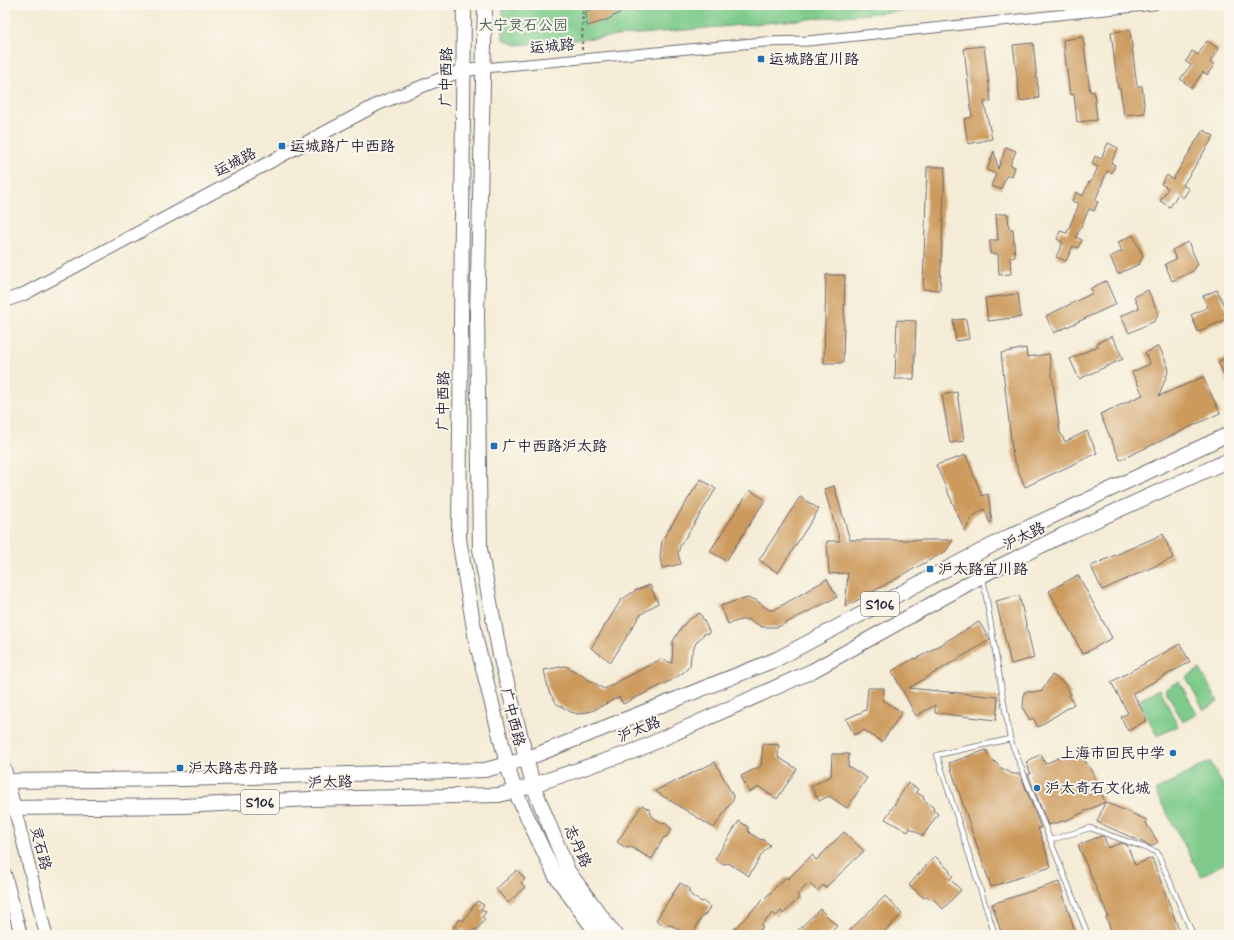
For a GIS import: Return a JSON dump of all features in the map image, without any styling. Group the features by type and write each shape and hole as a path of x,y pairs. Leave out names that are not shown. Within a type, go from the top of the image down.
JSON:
{"main road":[{"name":"广中西路","path":"464,5 459,539 476,640 515,791"},
{"name":"广中西路","path":"485,5 477,315 480,549 500,655 533,785"},
{"name":"沪太路","path":"6,777 183,779 484,770 526,759 777,659 1010,536 1229,434"},
{"name":"沪太路","path":"10,808 183,806 310,799 499,795 515,791 637,750 812,671 983,576 1063,535 1229,460"},
{"name":"志丹路","path":"533,785 568,872 615,935"},
{"name":"志丹路","path":"515,791 555,875 598,935"}],"street":[{"name":"运城路","path":"5,301 24,294 378,104 463,70 764,42 808,41 1154,5"},
{"name":"灵石路","path":"6,777 10,808 46,935"},
{"path":"5,874 21,935"}],"lane":[{"path":"983,576 1010,739 1088,935"},
{"path":"995,935 937,755 1010,739"},
{"path":"1051,840 1090,828 1157,852 1193,935"}],"path":[{"path":"582,59 583,5"}],"green space":[{"name":"大宁灵石公园","path":"503,5 967,5 516,45 503,39"},
{"path":"1200,669 1218,702 1204,710 1186,677"},
{"path":"1179,681 1197,714 1183,722 1165,689"},
{"path":"1160,689 1178,726 1157,736 1139,700"},
{"path":"1210,761 1229,796 1229,861 1201,876 1155,791"}],"building":[{"path":"602,5 633,5 607,20 587,26 586,11"},
{"path":"1130,30 1137,86 1142,86 1145,113 1124,115 1120,88 1118,89 1111,32"},
{"path":"1083,37 1090,92 1094,91 1097,120 1077,122 1074,94 1070,95 1063,40"},
{"path":"1207,41 1219,49 1210,62 1214,65 1207,75 1203,72 1192,88 1180,79 1191,65 1186,62 1192,51 1198,55"},
{"path":"1033,43 1039,98 1020,101 1013,45"},
{"path":"984,46 991,101 984,102 992,139 968,144 964,119 972,117 964,48"},
{"path":"1203,130 1214,136 1183,185 1189,189 1183,198 1178,194 1170,207 1160,201 1168,188 1161,184 1167,175 1173,179"},
{"path":"1108,143 1118,148 1111,163 1115,165 1112,173 1107,171 1095,201 1098,202 1094,211 1089,209 1076,237 1082,240 1078,248 1073,246 1066,261 1056,257 1063,242 1057,239 1060,231 1067,233 1079,204 1072,201 1076,192 1083,196 1098,167 1092,164 1095,156 1101,159"},
{"path":"1006,147 1016,151 1010,165 1015,167 1012,176 1007,175 1001,189 991,186 996,174 987,170 994,151 998,169"},
{"path":"927,167 945,167 940,290 923,289"},
{"path":"996,214 1008,214 1009,229 1013,229 1015,257 1010,258 1011,274 999,275 998,254 990,254 990,240 998,240"},
{"path":"1133,235 1143,256 1139,264 1118,274 1110,257 1122,251 1118,242"},
{"path":"1188,242 1198,264 1193,271 1172,281 1165,264 1176,259 1172,250"},
{"path":"826,275 845,275 843,363 824,363"},
{"path":"1106,281 1116,304 1054,333 1046,316 1093,293 1091,288"},
{"path":"1148,290 1158,313 1155,321 1129,333 1121,316 1139,308 1134,297"},
{"path":"1217,290 1227,312 1224,320 1198,332 1191,315 1208,307 1203,296"},
{"path":"1018,294 1021,317 988,321 985,298"},
{"path":"966,319 969,339 956,341 953,320"},
{"path":"897,320 916,321 914,379 895,379"},
{"path":"1112,336 1123,359 1079,379 1070,359 1098,346 1097,343"},
{"path":"1159,346 1169,369 1159,396 1203,377 1220,413 1120,460 1100,414 1143,395 1132,372 1150,364 1145,353"},
{"path":"1026,348 1027,357 1049,354 1060,432 1065,442 1087,431 1097,453 1025,487 1013,457 1001,353"},
{"path":"1229,356 1229,385 1218,362"},
{"path":"957,392 964,441 950,443 942,395"},
{"path":"966,455 982,496 988,494 992,522 990,523 984,509 973,516 965,531 936,465"},
{"path":"701,479 716,489 680,546 678,554 681,564 662,568 660,557 662,540"},
{"path":"834,486 850,540 953,540 946,551 845,607 848,573 829,574 827,541 840,541 824,489"},
{"path":"750,490 765,500 726,561 710,551"},
{"path":"800,497 819,509 778,573 759,560"},
{"path":"1163,534 1173,558 1102,590 1091,566"},
{"path":"1078,575 1112,638 1083,654 1049,591"},
{"path":"827,579 837,597 778,627 762,627 748,619 728,624 721,606 749,598 756,600 769,610 774,610"},
{"path":"650,585 658,603 640,615 611,662 591,648 621,600 636,590"},
{"path":"1019,595 1034,658 1011,664 996,601"},
{"path":"700,613 710,633 704,634 696,643 691,655 690,666 672,680 623,704 619,697 592,711 578,714 571,712 557,704 549,692 544,670 566,666 604,689 661,659 672,663 673,641 688,620"},
{"path":"979,622 990,640 909,688 998,697 996,720 935,713 935,705 916,716 892,671 915,658 916,659"},
{"path":"1180,644 1190,662 1133,693 1147,720 1128,731 1121,717 1128,713 1111,682"},
{"path":"1052,675 1063,682 1071,694 1069,695 1074,704 1038,727 1033,718 1030,720 1023,709 1024,692 1041,692"},
{"path":"868,688 884,688 883,700 902,712 882,742 864,730 854,735 846,719 866,710"},
{"path":"763,744 779,745 778,757 797,769 777,799 759,787 749,792 741,776 761,766"},
{"path":"986,750 990,757 1001,768 1013,774 1020,774 1041,828 1038,828 1051,867 991,887 949,763"},
{"path":"832,754 849,754 848,766 867,778 847,808 829,796 819,801 811,786 831,776"},
{"path":"1041,754 1045,764 1067,754 1084,760 1091,769 1105,802 1067,820 1048,825 1028,774 1031,774 1026,762"},
{"path":"715,762 734,798 714,828 655,791"},
{"path":"908,783 918,789 916,792 924,797 923,799 934,808 933,810 938,814 923,836 910,828 908,832 885,819"},
{"path":"1105,802 1147,820 1146,823 1158,842 1151,846 1097,822"},
{"path":"642,805 650,810 654,818 664,824 665,823 672,829 666,837 664,837 652,859 631,847 626,848 617,842"},
{"path":"739,821 748,827 748,831 751,834 770,845 762,854 749,876 728,863 724,864 715,859"},
{"path":"844,832 864,851 825,888 823,885 817,891 809,883 797,895 799,898 783,914 781,911 776,916 773,913 761,925 763,927 755,935 728,935 786,877 788,879 812,855 816,860"},
{"path":"1101,836 1104,837 1108,848 1121,843 1127,845 1135,865 1152,858 1181,935 1113,935 1106,917 1108,916 1078,845"},
{"path":"935,856 950,871 949,872 953,876 950,879 961,890 943,909 932,898 931,900 927,896 924,898 909,885"},
{"path":"517,870 525,879 521,883 525,887 508,903 496,889"},
{"path":"1059,882 1076,935 1002,935 992,904"},
{"path":"680,883 689,888 689,892 692,896 702,902 703,901 710,907 705,915 703,915 692,935 686,935 673,926 664,926 656,920"},
{"path":"885,896 902,914 881,935 845,935"},
{"path":"477,901 484,905 481,909 486,912 482,917 485,919 476,931 474,929 470,934 463,929 460,933 453,928 460,919 463,921"},
{"path":"820,909 837,926 828,935 793,935"}],"place":[{"name":"运城路宜川路","path":"761,59"},
{"name":"运城路广中西路","path":"282,146"},
{"name":"广中西路沪太路","path":"494,446"},
{"name":"沪太路宜川路","path":"930,569"},
{"name":"上海市回民中学","path":"1173,753"},
{"name":"沪太路志丹路","path":"180,768"},
{"name":"沪太奇石文化城","path":"1037,788"}]}
